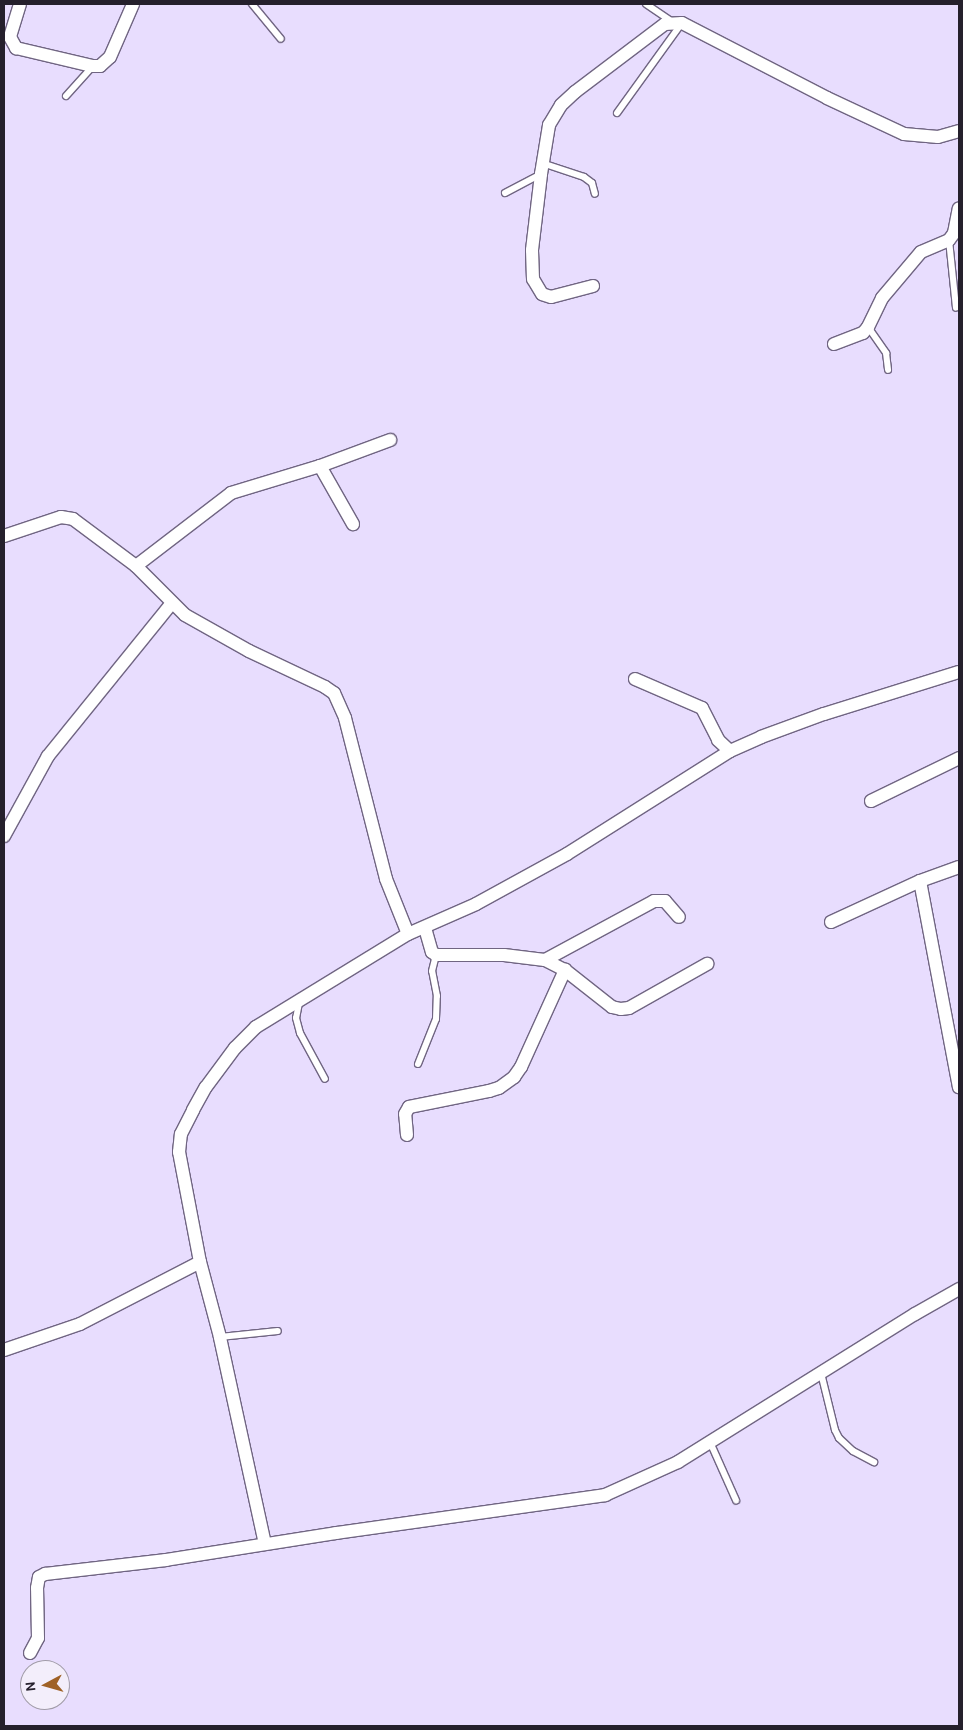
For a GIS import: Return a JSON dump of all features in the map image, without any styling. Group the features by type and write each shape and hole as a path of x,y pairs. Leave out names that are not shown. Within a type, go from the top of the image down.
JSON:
{"street":[{"path":"20,4 10,37 16,48 93,66 100,66 110,57 133,4"},
{"path":"593,286 551,297 542,294 533,279 532,250 549,125 561,105 653,31 665,24 678,23 827,98 904,134 938,137 959,131"},
{"path":"834,344 863,332 868,327 882,298 922,252 949,240 954,233 959,208"},
{"path":"136,566 231,493 320,466 390,440"},
{"path":"320,466 352,524"},
{"path":"4,536 61,517 73,519 136,566 172,603 199,624 282,668 325,686 334,693 345,718 386,879 408,934"},
{"path":"4,836 48,756 172,603"},
{"path":"265,1544 220,1337 200,1262 180,1152 181,1134 206,1087 235,1048 256,1027 408,934 426,928 476,904 567,854 730,751 761,737 824,714 959,672"},
{"path":"636,679 702,708 718,740 730,751"},
{"path":"871,801 959,758"},
{"path":"831,922 920,881 959,868"},
{"path":"920,881 959,1087"},
{"path":"545,960 654,901 665,901 679,917"},
{"path":"426,928 432,952 436,955 504,955 545,960 565,970 612,1007 621,1009 629,1008 708,964"},
{"path":"407,1135 405,1114 410,1107 489,1091 499,1088 514,1077 521,1067 565,970"},
{"path":"4,1350 80,1324 200,1262"},
{"path":"30,1653 38,1638 36,1588 39,1577 45,1574 166,1560 604,1495 678,1462 821,1372 959,1289"}],"lane":[{"path":"252,4 281,39"},
{"path":"616,113 678,23 646,4"},
{"path":"66,96 93,66"},
{"path":"505,193 542,168 584,177 592,184 595,194"},
{"path":"949,240 956,308"},
{"path":"868,327 886,353 888,370"},
{"path":"418,1064 436,1019 437,996 432,971 436,955"},
{"path":"301,1000 296,1018 300,1034 325,1079"},
{"path":"220,1337 278,1331"},
{"path":"821,1372 835,1430 839,1438 853,1451 874,1462"},
{"path":"710,1442 736,1500"}]}
